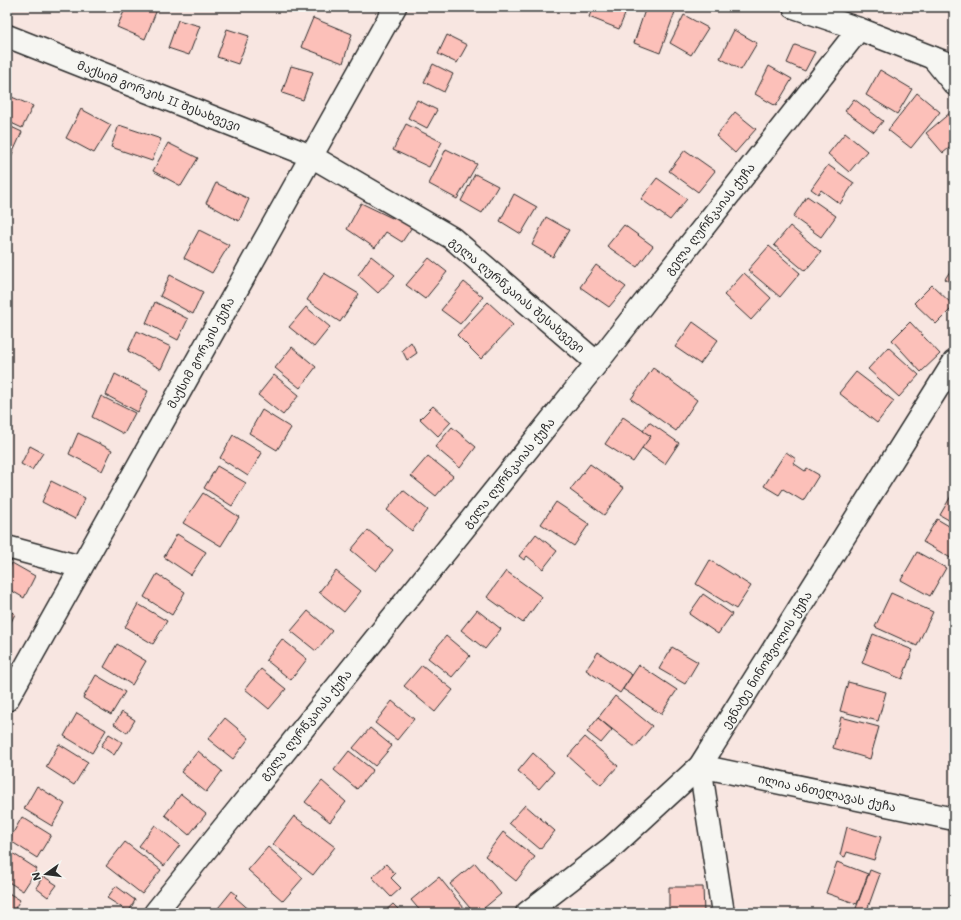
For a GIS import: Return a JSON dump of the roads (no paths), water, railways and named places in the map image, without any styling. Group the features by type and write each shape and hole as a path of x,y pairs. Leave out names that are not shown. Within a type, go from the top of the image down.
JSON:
{"street":[{"name":"მაქსიმ გორკის ქუჩა","path":"7,700 395,7"},
{"path":"794,7 954,66"},
{"name":"გელა ღურწკაიას ქუჩა","path":"155,913 597,363 859,30"},
{"name":"მაქსიმ გორკის II შესახვევი","path":"7,36 311,156"},
{"path":"932,57 954,84"},
{"name":"გელა ღურწკაიას შესახვევი","path":"311,156 452,238 597,363"},
{"name":"ეგნატე ნინოშვილის ქუჩა","path":"527,913 611,848 700,766 954,362"},
{"path":"7,547 81,567"},
{"path":"700,766 722,913"},
{"name":"ილია ანთელავას ქუჩა","path":"700,766 954,819"}]}
